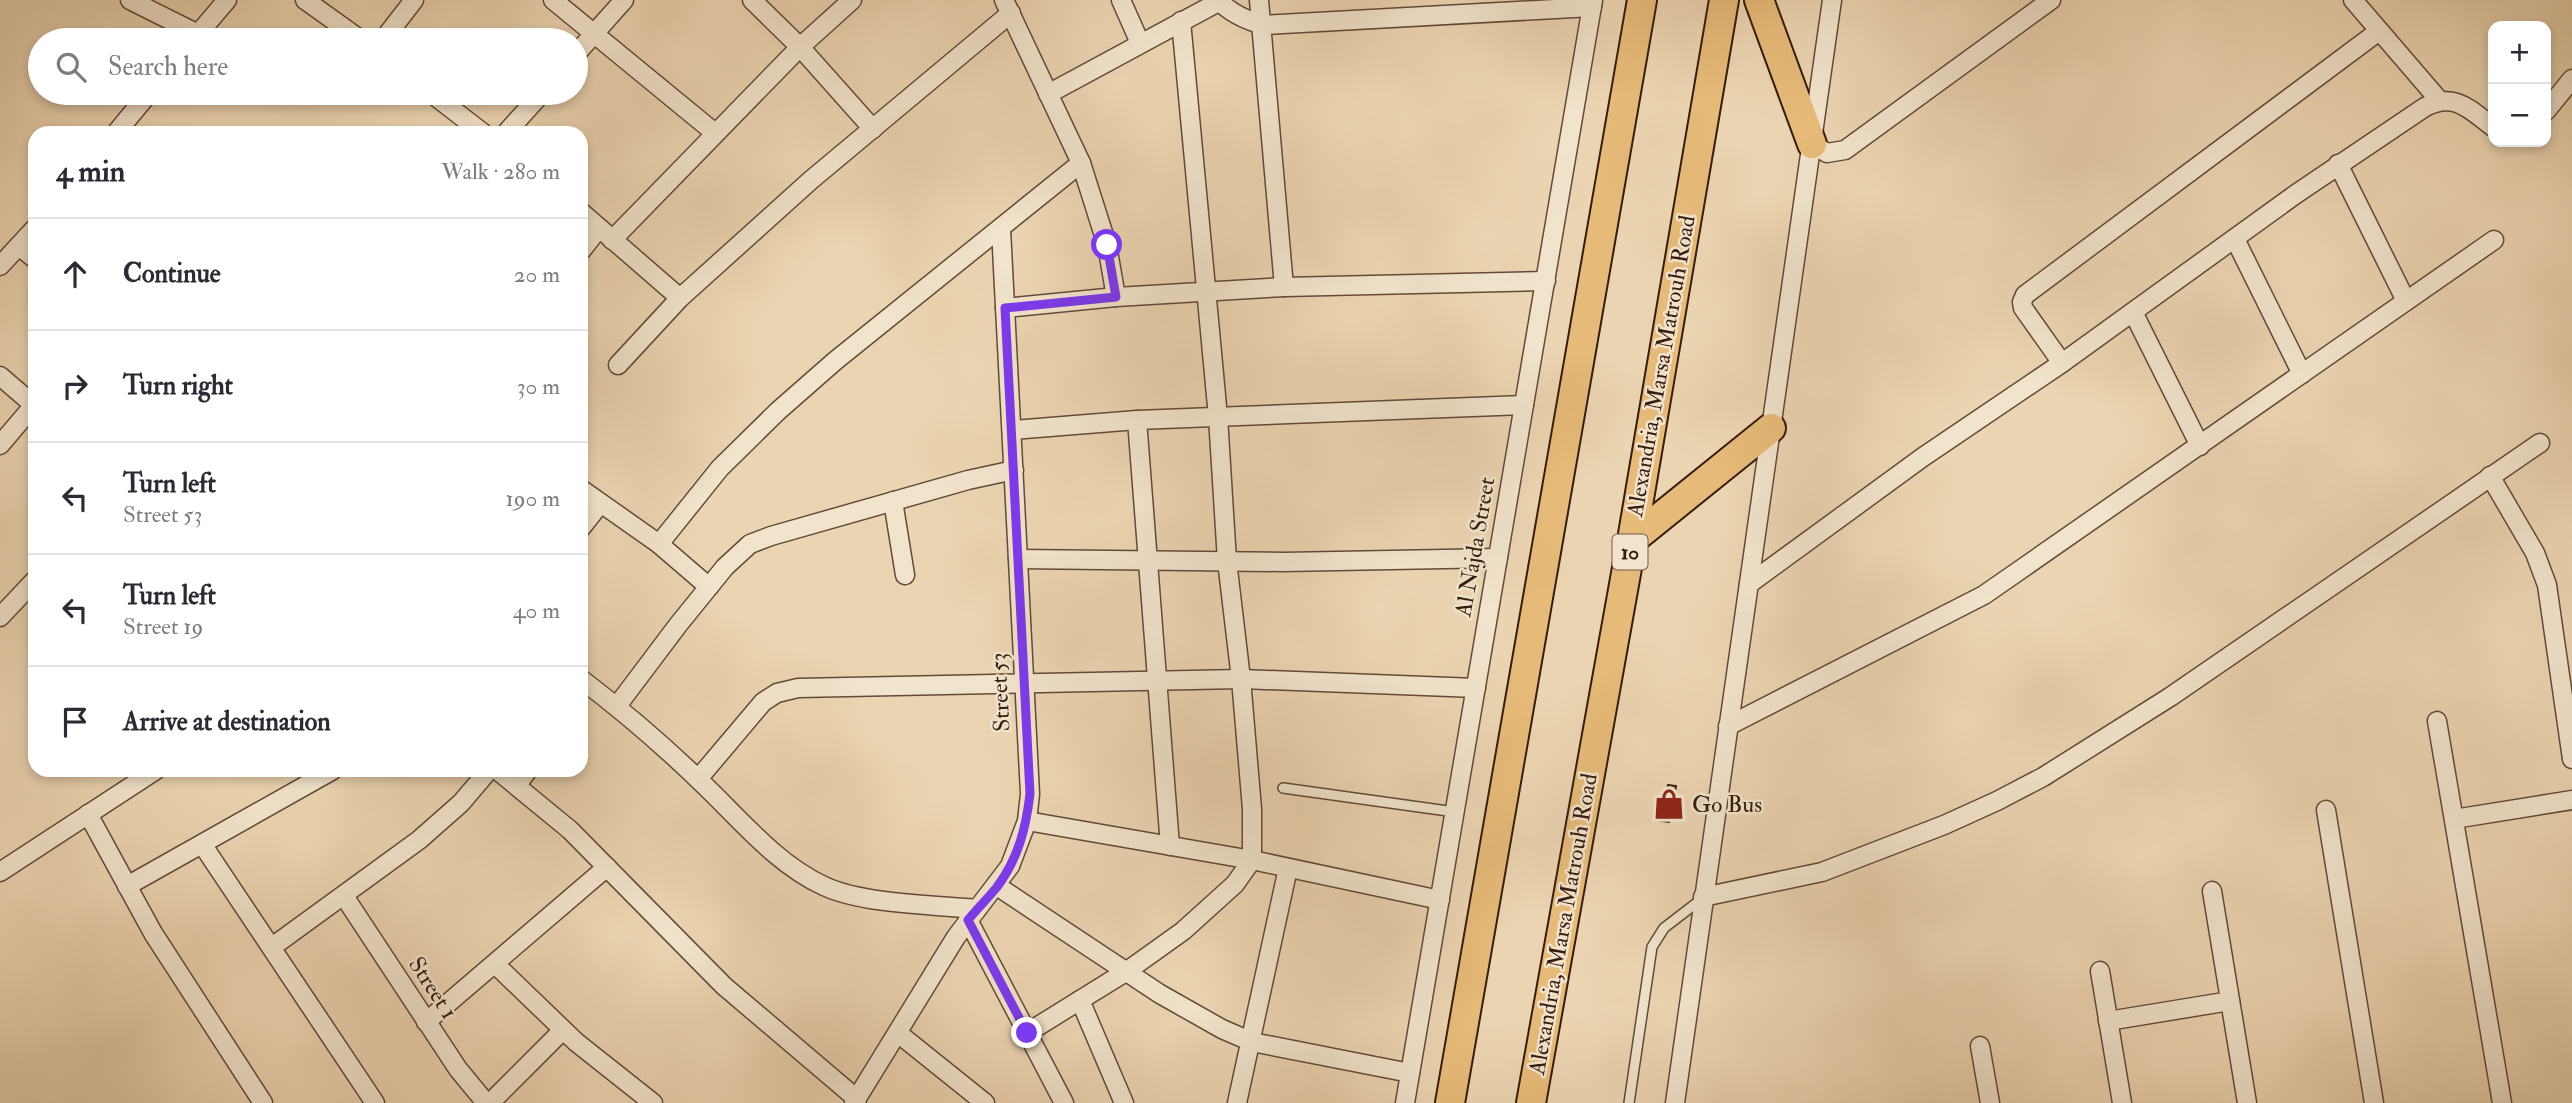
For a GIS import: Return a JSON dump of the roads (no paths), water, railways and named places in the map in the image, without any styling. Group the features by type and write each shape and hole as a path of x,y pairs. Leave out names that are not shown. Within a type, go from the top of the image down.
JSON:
{"main road":[{"path":"1450,1103 1642,0"},
{"name":"Alexandria, Marsa Matrouh Road","path":"1531,1103 1632,541 1724,0"},
{"path":"1759,0 1812,144"},
{"path":"1632,541 1771,428"}],"street":[{"path":"130,0 180,28"},
{"path":"204,28 227,0"},
{"path":"305,0 344,28"},
{"path":"392,28 414,0"},
{"path":"553,0 587,28"},
{"path":"588,41 624,0"},
{"path":"752,0 800,47 873,129"},
{"path":"588,246 606,234 715,133 800,47 852,0"},
{"path":"1121,0 1140,43"},
{"path":"1259,0 1283,287"},
{"path":"1675,1103 1832,0"},
{"path":"1812,144 1827,153 1846,150 2051,0"},
{"path":"2353,0 2439,100"},
{"path":"1048,94 1220,1 1240,17 1262,25 1593,4"},
{"name":"Al Najda Street","path":"1405,1103 1593,4"},
{"path":"618,365 680,298 873,129 1008,6 1081,163 1107,245 1116,297"},
{"path":"1027,1033 1127,971 1211,907 1236,884 1252,860 1252,809 1241,679 1227,561 1218,417 1181,21"},
{"path":"588,29 715,133"},
{"path":"2062,363 2023,308 2025,295 2379,31"},
{"path":"2551,105 2572,79"},
{"path":"1749,584 1923,457 2062,363 2338,164 2425,107 2439,100 2460,104 2488,124"},
{"path":"122,126 139,105"},
{"path":"446,105 474,126"},
{"path":"512,126 531,105"},
{"path":"659,544 720,468 759,429 835,361 1081,163"},
{"path":"2338,164 2406,301"},
{"path":"588,218 680,298"},
{"name":"Street 53","path":"856,1101 972,915 997,886 1015,855 1027,821 1030,794 1001,229"},
{"path":"0,266 28,236"},
{"path":"2235,239 2302,374"},
{"path":"1728,726 1984,595 2494,240"},
{"path":"19,246 28,253"},
{"path":"1005,308 1116,297 1283,287 1546,281"},
{"path":"2133,312 2200,446"},
{"path":"0,376 28,401"},
{"path":"1012,430 1137,420 1524,405"},
{"path":"0,445 28,413"},
{"path":"1137,420 1167,778 1170,846"},
{"path":"1703,897 1822,872 1944,825 2020,789 2108,738 2170,697 2540,443"},
{"path":"617,706 709,587 750,544 968,480 1014,471"},
{"path":"2490,476 2535,553 2547,585 2565,658 2572,759"},
{"path":"588,495 659,544 709,587"},
{"path":"893,501 905,575"},
{"path":"588,519 600,504"},
{"path":"1018,559 1227,561 1498,558"},
{"path":"0,617 28,587"},
{"path":"698,779 763,702 777,693 798,688 1241,679 1476,688"},
{"path":"588,690 617,706 698,779 776,855 825,887 854,896 972,915 1027,1033 1064,1103"},
{"path":"2437,721 2502,1103"},
{"path":"0,872 145,777"},
{"path":"127,886 321,777"},
{"path":"272,947 442,821 483,777"},
{"path":"523,777 570,830 724,986 856,1101"},
{"path":"2454,820 2572,800"},
{"path":"2326,810 2374,1103"},
{"path":"88,814 153,933 263,1103"},
{"path":"1027,821 1252,860 1440,900"},
{"path":"202,844 375,1103"},
{"path":"426,1023 607,867"},
{"path":"1237,1103 1289,868"},
{"path":"997,886 1192,1014 1252,1042 1410,1073"},
{"path":"2212,891 2247,1103"},
{"name":"Street 1","path":"344,895 426,1023 458,1069 488,1103"},
{"path":"495,964 563,1030 653,1103"},
{"path":"2100,971 2122,1103"},
{"path":"1080,1000 1124,1103"},
{"path":"2108,1021 2230,1001"},
{"path":"488,1103 563,1030"},
{"path":"899,1034 985,1103"},
{"path":"1980,1046 1990,1103"}],"lane":[{"path":"1283,788 1455,811"},
{"path":"1629,1103 1652,947 1664,928 1703,897"}],"place":[{"name":"Go Bus","path":"1669,804"}]}
